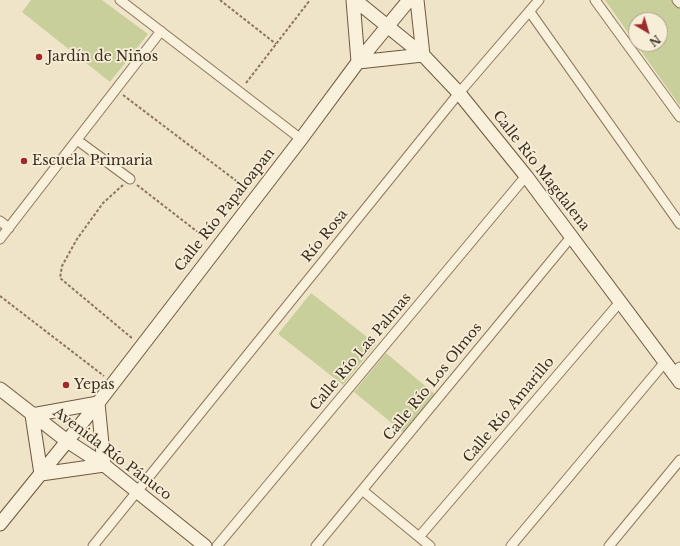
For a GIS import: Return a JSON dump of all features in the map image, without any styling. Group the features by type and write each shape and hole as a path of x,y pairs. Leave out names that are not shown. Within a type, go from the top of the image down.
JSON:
{"street":[{"path":"120,0 300,139"},
{"path":"354,0 358,62 423,54 416,0"},
{"name":"Calle Río Magdalena","path":"354,0 423,54 459,93 526,176 620,302 675,371"},
{"name":"Calle Río Papaloapan","path":"0,524 98,403 358,62 409,0"},
{"name":"Río Rosa","path":"93,546 459,93 539,0"},
{"path":"595,0 680,116"},
{"path":"530,12 680,224"},
{"path":"0,239 160,31"},
{"path":"77,140 130,179"},
{"name":"Calle Río Las Palmas","path":"217,546 526,176"},
{"path":"0,221 9,228"},
{"name":"Calle Río Los Olmos","path":"316,546 571,237"},
{"name":"Calle Río Amarillo","path":"419,537 620,302"},
{"path":"511,546 675,371"},
{"name":"Avenida Río Pánuco","path":"0,389 32,415 104,465 197,544"},
{"path":"98,403 104,465 41,474 32,415 98,403"},
{"path":"609,546 680,460"},
{"path":"362,490 430,546"}],"path":[{"path":"220,0 276,44"},
{"path":"239,91 310,0"},
{"path":"116,90 257,196"},
{"path":"141,346 60,278 62,266 77,238 103,203 130,179 217,247"},
{"path":"0,296 112,383"}],"green space":[{"path":"31,0 102,0 148,34 110,82 22,12"},
{"path":"605,0 680,0 680,106 642,52 668,52 668,12 628,12 628,33"},
{"path":"311,293 376,344 343,385 278,334"},
{"path":"386,353 436,395 404,433 354,392"}],"place":[{"name":"Jardín de Niños","path":"39,57"},
{"name":"Escuela Primaria","path":"24,161"},
{"name":"Yepas","path":"66,385"}]}
